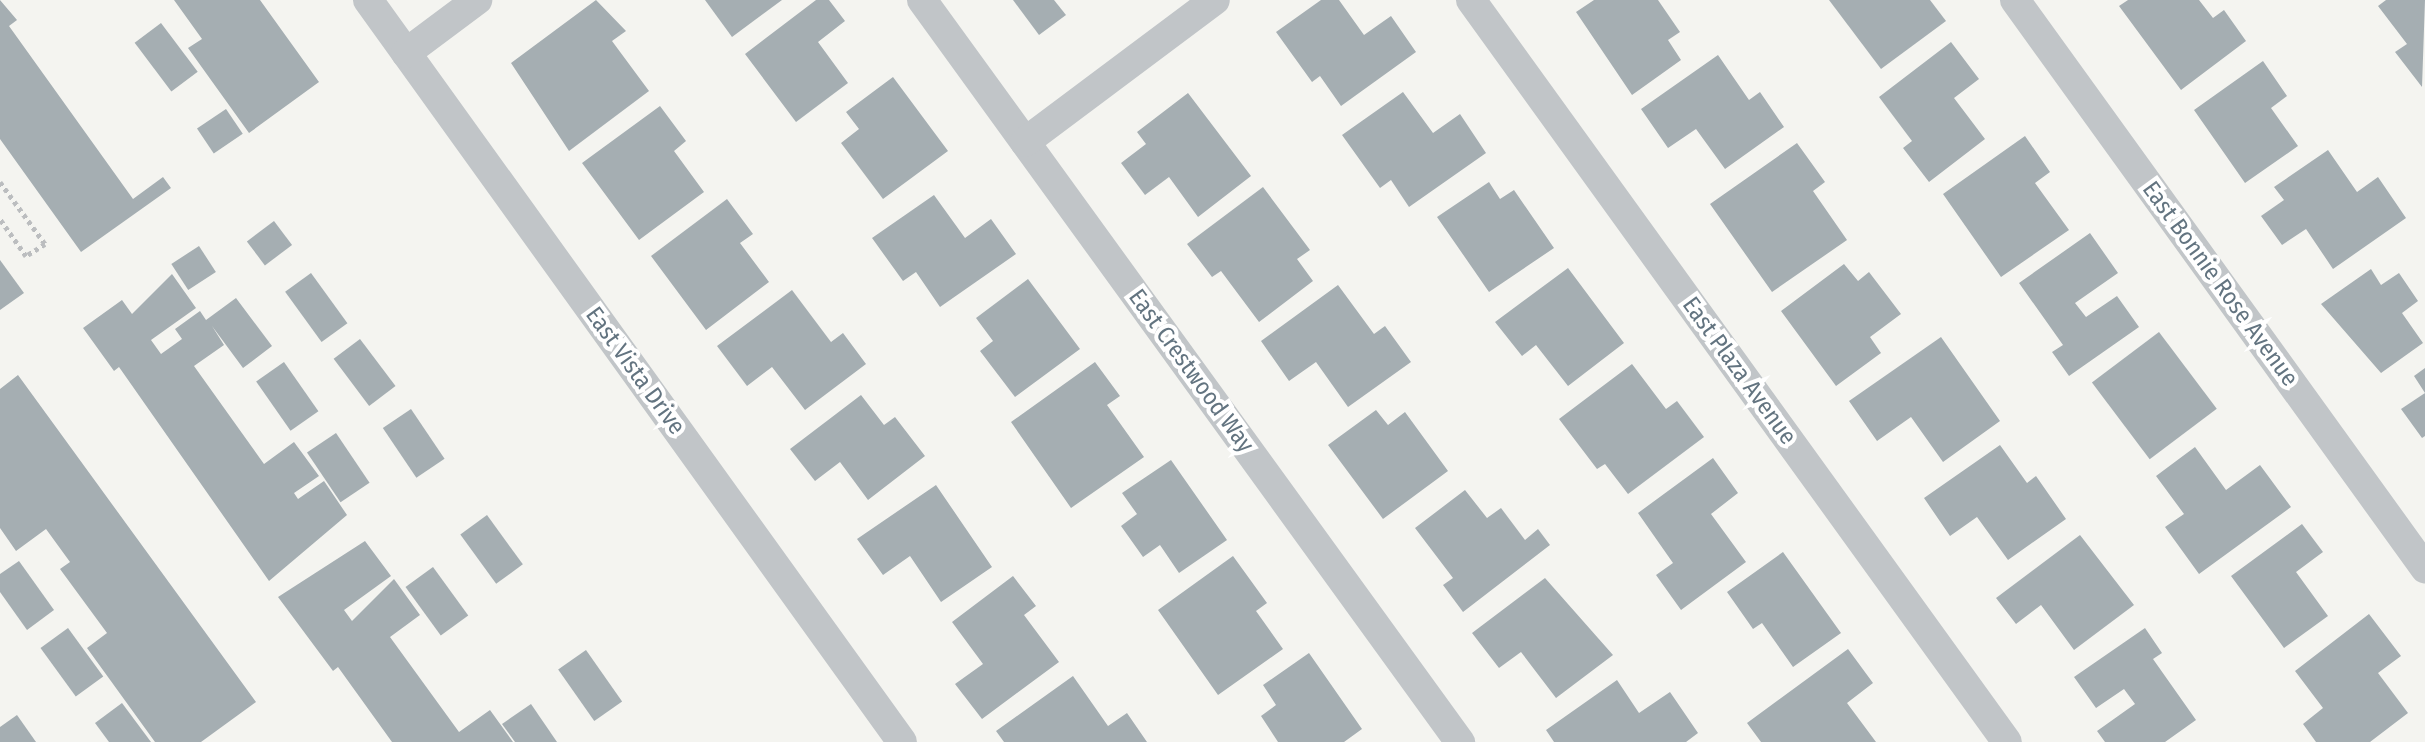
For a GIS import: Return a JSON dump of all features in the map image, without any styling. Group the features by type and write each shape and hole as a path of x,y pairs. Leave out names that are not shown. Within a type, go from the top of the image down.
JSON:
{"street":[{"name":"East Vista Drive","path":"368,0 902,742"},
{"path":"406,53 477,0"},
{"name":"East Crestwood Way","path":"922,0 1460,742"},
{"path":"1025,142 1215,0"},
{"name":"East Plaza Avenue","path":"1471,0 2007,742"},
{"name":"East Bonnie Rose Avenue","path":"2015,0 2425,568"}],"path":[{"path":"0,182 45,244 26,256 0,219"}],"building":[{"path":"0,0 17,20 9,26 133,199 163,177 171,188 81,252 0,139"},
{"path":"174,0 260,0 319,82 249,133 188,48 202,39"},
{"path":"596,0 626,31 612,41 649,91 569,151 511,63"},
{"path":"705,0 782,0 732,37"},
{"path":"816,0 829,0 845,21 818,42 848,83 796,122 745,54"},
{"path":"1013,0 1054,0 1066,15 1039,35"},
{"path":"1321,0 1339,0 1364,35 1391,16 1416,52 1341,106 1320,76 1312,82 1276,32"},
{"path":"1594,0 1658,0 1680,32 1668,40 1681,60 1632,95 1576,12"},
{"path":"1829,0 1930,0 1946,21 1881,69"},
{"path":"2128,0 2199,0 2213,18 2224,10 2246,41 2181,90 2119,6"},
{"path":"2386,0 2425,0 2422,87 2395,52 2407,44 2378,6"},
{"path":"161,23 198,72 171,92 135,43"},
{"path":"1951,42 1979,79 1954,98 1985,139 1929,182 1903,148 1912,141 1879,97"},
{"path":"1718,55 1749,100 1760,92 1784,127 1725,169 1696,129 1668,148 1641,109"},
{"path":"2263,61 2287,96 2271,108 2298,146 2245,183 2194,110"},
{"path":"893,77 948,151 883,199 841,143 859,129 846,112"},
{"path":"1403,92 1433,133 1460,114 1486,153 1409,207 1391,180 1380,188 1342,135"},
{"path":"1188,93 1251,176 1198,217 1169,177 1145,195 1121,163 1146,144 1137,132"},
{"path":"660,106 686,141 674,151 704,192 639,240 582,163"},
{"path":"226,109 243,134 214,153 197,129"},
{"path":"2025,136 2050,172 2035,183 2069,230 2001,277 1943,194"},
{"path":"1797,143 1825,182 1813,191 1847,240 1772,292 1710,204"},
{"path":"2328,150 2357,192 2378,177 2406,218 2333,269 2306,229 2282,245 2261,216 2284,200 2274,187"},
{"path":"1489,182 1500,199 1514,190 1554,248 1489,292 1437,217"},
{"path":"1263,187 1310,250 1297,259 1313,281 1259,322 1221,271 1212,277 1187,244"},
{"path":"934,195 965,238 991,219 1016,254 940,307 916,272 903,281 872,238"},
{"path":"727,199 753,234 740,243 769,282 706,330 651,256"},
{"path":"274,221 292,245 265,265 247,241"},
{"path":"2090,233 2118,273 2075,303 2086,317 2117,296 2139,327 2069,376 2052,352 2063,345 2019,283"},
{"path":"199,246 216,272 188,290 171,264"},
{"path":"0,260 24,293 0,310"},
{"path":"1844,264 1858,281 1869,272 1901,314 1870,337 1881,353 1836,386 1781,311"},
{"path":"1568,268 1624,343 1568,386 1536,345 1522,356 1495,322"},
{"path":"2371,269 2381,285 2399,273 2418,301 2402,313 2423,343 2381,373 2321,304"},
{"path":"311,273 347,323 322,342 285,292"},
{"path":"172,274 196,308 151,340 161,354 182,339 175,329 200,311 206,320 236,298 272,346 243,368 212,326 224,345 194,366 264,464 294,442 319,476 294,493 298,499 324,481 347,515 269,581 119,367 114,371 83,328 122,300 132,314"},
{"path":"1028,279 1080,349 1015,397 980,351 993,341 976,318"},
{"path":"1338,285 1374,334 1385,326 1411,362 1348,407 1316,362 1289,381 1261,341"},
{"path":"792,290 831,342 843,333 866,364 805,410 772,367 747,386 717,346"},
{"path":"2159,332 2217,409 2150,459 2092,383"},
{"path":"1941,337 2000,421 1943,462 1911,417 1877,441 1849,401"},
{"path":"360,339 396,386 369,406 334,359"},
{"path":"284,362 318,411 291,431 256,382"},
{"path":"1095,362 1120,396 1107,405 1144,457 1071,508 1011,422"},
{"path":"1632,364 1666,409 1677,401 1704,437 1628,494 1605,464 1597,469 1559,419"},
{"path":"2425,368 2425,393 2414,376"},
{"path":"18,375 256,702 201,742 155,742 87,648 107,633 60,569 70,562 46,529 16,551 0,528 0,389"},
{"path":"2425,393 2425,436 2422,438 2401,409"},
{"path":"861,395 884,425 895,417 925,456 868,500 840,462 815,481 790,449"},
{"path":"411,409 445,459 416,478 383,428"},
{"path":"1376,410 1388,425 1405,412 1448,471 1383,519 1328,445"},
{"path":"336,433 370,483 341,502 307,453"},
{"path":"2000,445 2027,483 2036,476 2066,519 2008,560 1977,517 1950,536 1924,498"},
{"path":"2195,447 2226,490 2260,465 2291,507 2199,574 2165,527 2184,514 2156,476"},
{"path":"1713,458 1738,493 1711,514 1746,562 1681,610 1656,575 1673,563 1638,513"},
{"path":"1171,460 1227,540 1179,573 1160,545 1143,557 1121,526 1137,514 1122,493"},
{"path":"936,485 992,567 941,602 910,556 883,575 857,539"},
{"path":"1465,490 1487,518 1501,508 1525,540 1538,529 1550,545 1463,612 1443,585 1453,578 1415,528"},
{"path":"487,515 523,564 496,584 460,534"},
{"path":"2302,524 2323,552 2296,572 2328,616 2284,648 2231,576"},
{"path":"2080,535 2134,605 2074,650 2041,605 2016,624 1996,598"},
{"path":"365,541 391,576 344,610 352,621 394,579 420,615 390,637 459,732 490,710 513,742 392,742 338,667 333,671 278,597"},
{"path":"1783,552 1841,633 1793,667 1762,623 1753,629 1727,592"},
{"path":"1233,556 1267,603 1256,611 1283,649 1218,695 1158,610"},
{"path":"19,561 54,610 27,630 0,592 0,574"},
{"path":"433,567 468,616 441,636 405,587"},
{"path":"1013,576 1036,606 1024,615 1059,662 982,719 955,684 983,664 952,622"},
{"path":"1545,578 1613,655 1556,698 1521,652 1499,668 1472,633"},
{"path":"2369,614 2401,656 2378,673 2408,713 2370,742 2316,742 2303,724 2323,708 2295,671"},
{"path":"68,628 103,677 76,697 40,648"},
{"path":"2145,628 2162,653 2153,659 2196,720 2165,742 2105,742 2097,731 2135,704 2124,689 2096,708 2074,677"},
{"path":"1848,649 1873,683 1847,703 1876,742 1761,742 1747,723"},
{"path":"586,650 622,702 594,721 558,670"},
{"path":"1309,653 1362,729 1344,742 1278,742 1261,716 1276,705 1263,685"},
{"path":"1073,676 1108,726 1127,713 1147,742 1004,742 996,731"},
{"path":"1617,680 1639,713 1670,692 1698,733 1686,742 1554,742 1546,730"},
{"path":"122,703 151,742 109,742 95,723"},
{"path":"531,704 557,742 515,742 502,724"},
{"path":"17,715 36,742 0,742 0,727"}]}
